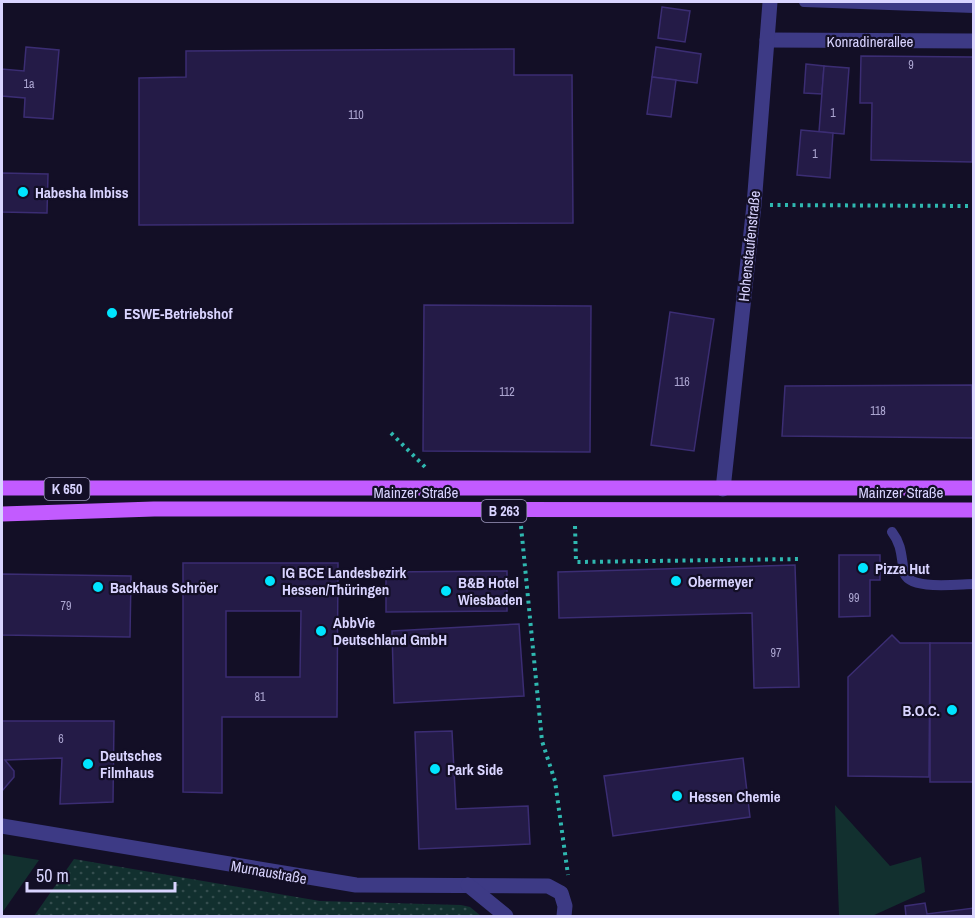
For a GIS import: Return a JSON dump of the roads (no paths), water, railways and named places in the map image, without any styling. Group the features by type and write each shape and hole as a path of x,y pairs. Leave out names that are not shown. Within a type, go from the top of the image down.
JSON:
{"main road":[{"name":"Mainzer Straße","path":"2,488 974,488"},
{"name":"Mainzer Straße","path":"2,514 154,509 974,510"}],"street":[{"name":"Hohenstaufenstraße","path":"723,489 754,205 770,2"},
{"name":"Konradinerallee","path":"767,40 974,41"},
{"name":"Murnaustraße","path":"2,826 356,885 548,886 561,893 565,906 564,916"},
{"path":"468,885 506,916"}],"lane":[{"path":"804,2 974,8"},
{"path":"892,532 901,547 904,573 909,580 919,584 974,584"}],"place":[{"name":"Habesha Imbiss","path":"23,192"},
{"name":"ESWE-Betriebshof","path":"112,313"},
{"name":"Pizza Hut","path":"863,568"},
{"name":"IG BCE Landesbezirk Hessen/Thüringen","path":"270,581"},
{"name":"Obermeyer","path":"676,581"},
{"name":"Backhaus Schröer","path":"98,587"},
{"name":"B&B Hotel Wiesbaden","path":"446,591"},
{"name":"AbbVie Deutschland GmbH","path":"321,631"},
{"name":"B.O.C.","path":"952,710"},
{"name":"Deutsches Filmhaus","path":"88,764"},
{"name":"Park Side","path":"435,769"},
{"name":"Hessen Chemie","path":"677,796"}]}
